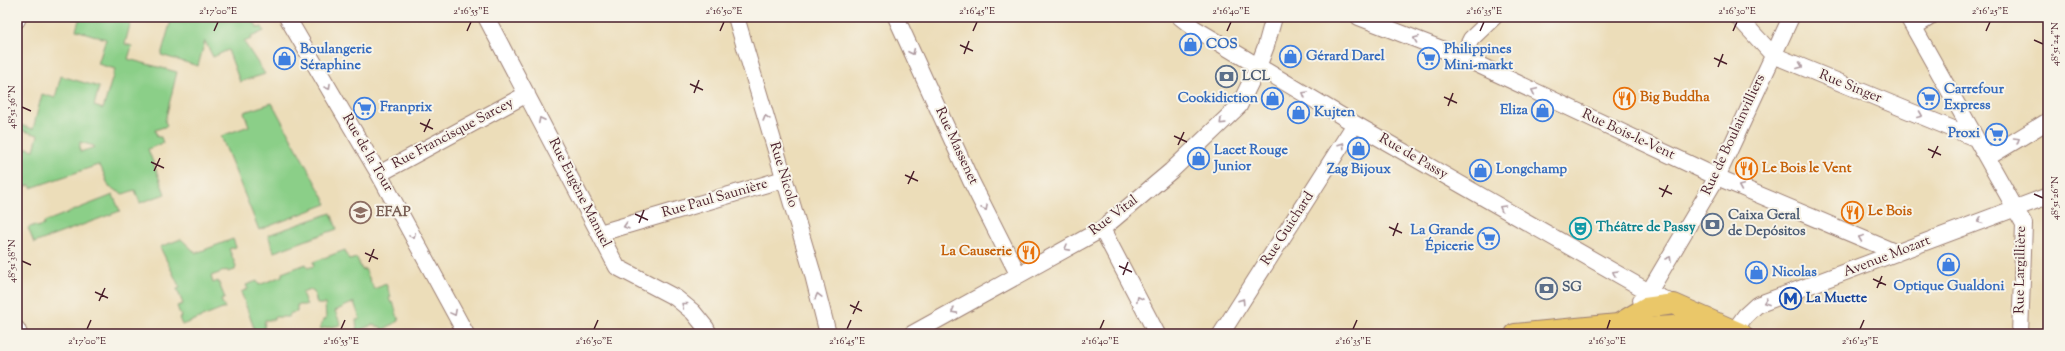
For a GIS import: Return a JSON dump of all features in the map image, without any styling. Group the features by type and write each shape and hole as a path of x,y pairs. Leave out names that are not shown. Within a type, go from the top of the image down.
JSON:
{"main road":[{"path":"1615,329 1645,308 1674,304 1731,330"},
{"path":"1515,334 1643,328 1731,330"}],"street":[{"name":"Rue de la Tour","path":"287,17 379,174 466,334"},
{"name":"Rue Eugène Manuel","path":"486,17 620,270 676,298 693,312 709,334"},
{"name":"Rue Nicolo","path":"736,17 812,271 828,334"},
{"name":"Rue Massenet","path":"896,17 971,181 1018,274"},
{"name":"Rue de Passy","path":"1180,17 1194,28 1258,67 1356,124 1649,292 1674,304"},
{"name":"Rue Vital","path":"912,334 1018,274 1102,229 1171,171 1239,106 1258,67 1266,46 1274,17"},
{"name":"Rue Bois-le-Vent","path":"1359,17 1462,57 1717,177 1897,253"},
{"path":"1462,57 1471,39 1494,17"},
{"name":"Rue Singer","path":"1738,17 1773,55 1975,138"},
{"name":"Rue de Boulainvilliers","path":"1615,329 1649,292 1717,177 1791,17"},
{"path":"1911,22 1930,17"},
{"name":"Rue Largillière","path":"1911,22 2024,224 2020,334"},
{"name":"Rue Francisque Sarcey","path":"379,174 527,94"},
{"path":"1987,158 2048,121"},
{"name":"Rue Guichard","path":"1220,334 1356,124"},
{"name":"Rue Paul Saunière","path":"600,233 784,179"},
{"name":"Avenue Mozart","path":"1731,330 1744,316 1758,305 2048,196"},
{"path":"1102,229 1157,334"},
{"path":"17,329 19,334"}],"green space":[{"path":"80,17 132,17 125,44 132,46 128,59 177,72 165,121 167,126 155,130 157,137 161,137 163,143 148,149 165,194 140,203 135,190 123,194 109,187 101,167 98,165 31,188 30,185 21,188 22,191 17,193 17,153 18,154 27,148 34,150 38,135 17,129 17,124 33,129 42,94 55,98 61,76 99,87 94,106 103,109 115,69 98,64 106,39 76,30","holes":["80,142 95,147 80,152"]},
{"path":"172,17 251,17 258,28 262,27 264,31 244,42 265,74 240,82 228,50 213,57 205,41 198,66 161,55"},
{"path":"272,103 327,204 259,230 221,136 249,126 244,112"},
{"path":"113,195 120,211 34,243 28,228 35,225 37,227 44,225 44,222"},
{"path":"331,213 337,229 274,252 268,235"},
{"path":"181,239 196,253 233,239 236,247 229,249 236,266 235,270 228,272 227,270 211,276 213,283 218,281 225,298 221,300 225,308 182,325 177,306 183,304 177,289 180,288 160,247"},
{"path":"345,250 349,260 357,258 362,270 365,269 374,289 386,284 391,297 389,298 391,303 393,302 399,321 382,330 381,327 372,325 357,331 356,320 360,319 354,302 335,311 341,325 320,329 323,320 326,319 325,304 317,304 314,292 310,290 302,293 307,305 297,305 297,312 291,313 288,317 274,317 274,320 265,320 264,330 255,331 241,292 248,289 246,285 257,281 259,285 282,276 282,273 306,264 308,268 314,266 313,262"}],"place":[{"name":"COS","path":"1190,45"},
{"name":"Gérard Darel","path":"1290,57"},
{"name":"Boulangerie Séraphine","path":"285,58"},
{"name":"Philippines Mini-markt","path":"1429,58"},
{"name":"LCL","path":"1226,77"},
{"name":"Big Buddha","path":"1624,98"},
{"name":"Carrefour Express","path":"1929,98"},
{"name":"Cookidiction","path":"1273,99"},
{"name":"Franprix","path":"365,108"},
{"name":"Eliza","path":"1543,111"},
{"name":"Kujten","path":"1299,113"},
{"name":"Proxi","path":"1996,134"},
{"name":"Zag Bijoux","path":"1359,148"},
{"name":"Lacet Rouge Junior","path":"1199,159"},
{"name":"Le Bois le Vent","path":"1746,169"},
{"name":"Longchamp","path":"1481,170"},
{"name":"Le Bois","path":"1852,212"},
{"name":"EFAP","path":"360,213"},
{"name":"Caixa Geral de Depósitos","path":"1713,224"},
{"name":"Théâtre de Passy","path":"1581,228"},
{"name":"La Grande Épicerie","path":"1489,239"},
{"name":"La Causerie","path":"1028,252"},
{"name":"Optique Gualdoni","path":"1949,265"},
{"name":"Nicolas","path":"1756,273"},
{"name":"SG","path":"1547,288"},
{"name":"La Muette","path":"1790,299"}]}
